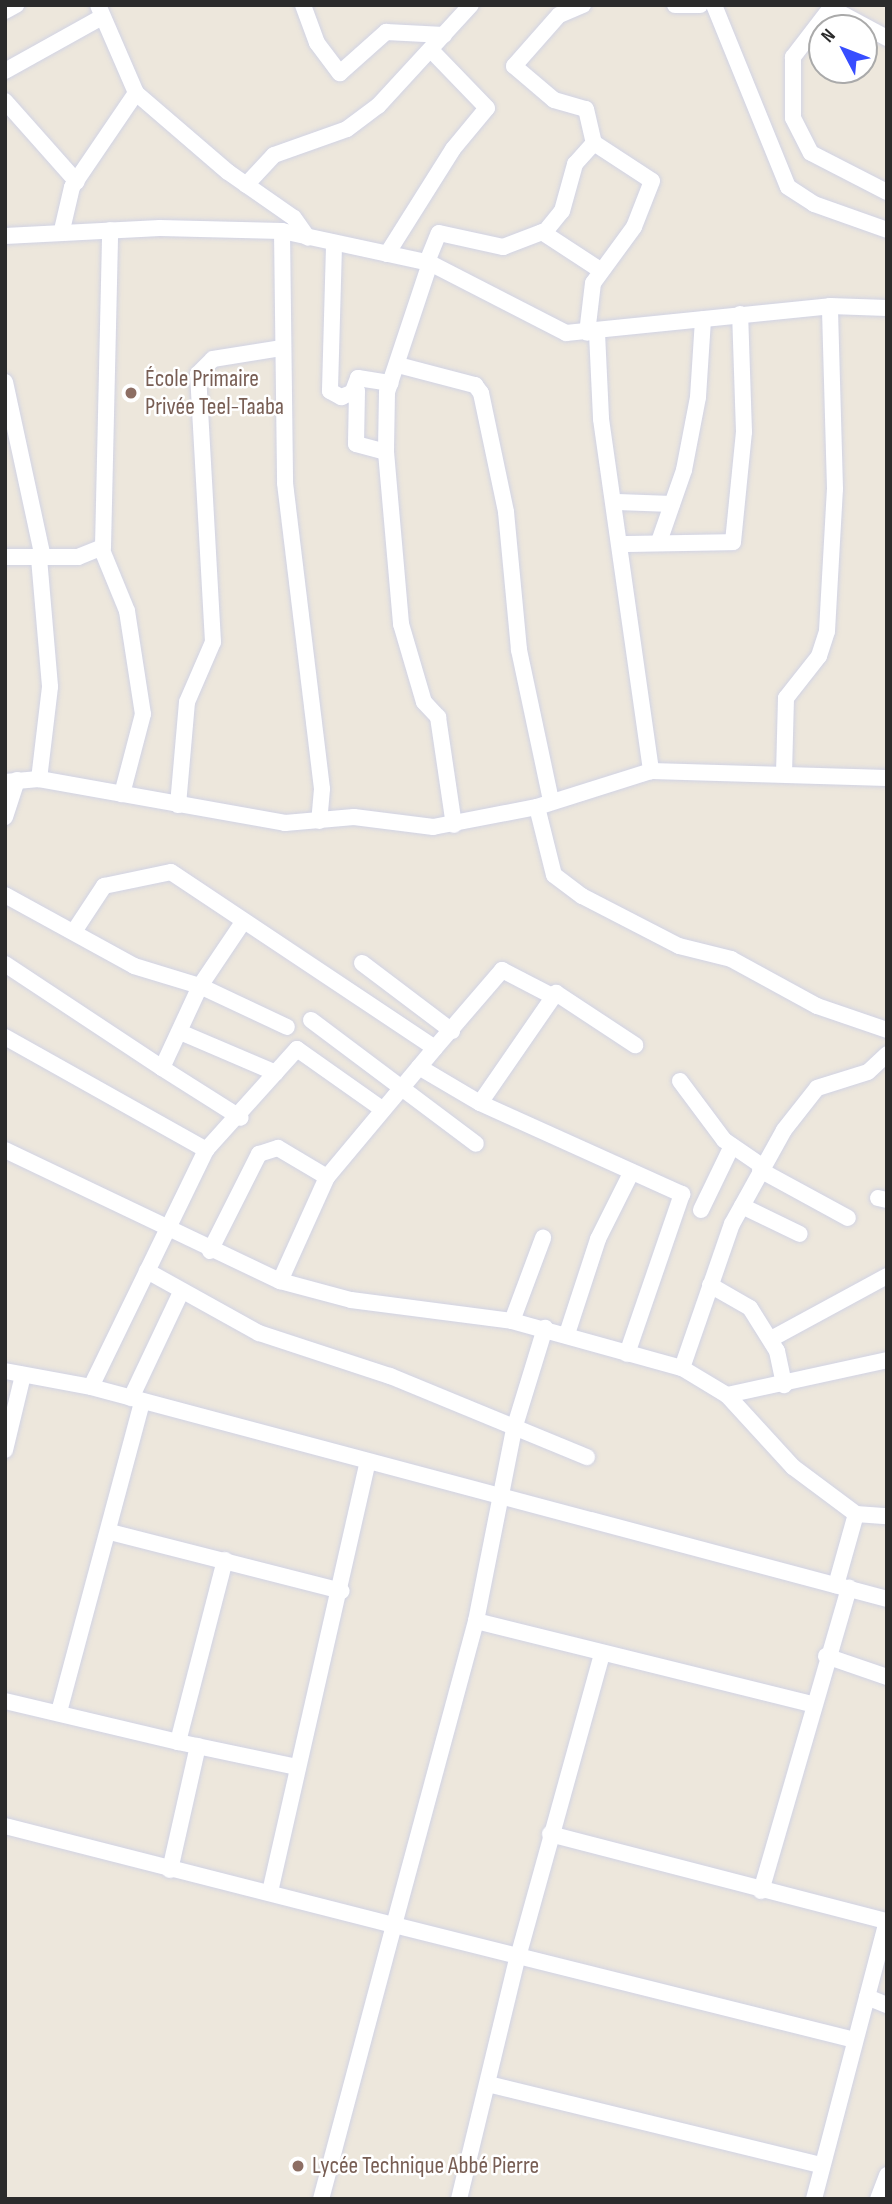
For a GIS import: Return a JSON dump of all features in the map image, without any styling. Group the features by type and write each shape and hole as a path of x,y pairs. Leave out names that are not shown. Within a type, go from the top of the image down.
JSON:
{"street":[{"path":"5,11 16,5"},
{"path":"303,5 317,43 340,73 386,32 444,35"},
{"path":"246,185 274,155 347,129 431,50 471,5"},
{"path":"583,5 559,15 514,66 554,100 586,109 594,143 652,181 653,189 619,252 600,270 592,333 601,419 617,502 651,771"},
{"path":"675,5 700,5"},
{"path":"714,5 788,187 814,204 887,230"},
{"path":"887,38 832,7 793,57 796,130 811,153 887,192"},
{"path":"5,71 100,11 136,93 246,185 294,218 308,238"},
{"path":"387,254 453,149 487,108 431,50"},
{"path":"62,230 65,202 136,93"},
{"path":"5,101 77,182"},
{"path":"454,825 438,717 424,702 401,624 386,452 391,383 439,233 503,247 544,233 562,211 575,164 594,143"},
{"path":"5,236 62,230 282,231 334,246 428,262 566,333 592,333 740,314 830,306 887,309"},
{"path":"110,230 102,551 127,611 143,714 122,794"},
{"path":"282,231 285,483 320,776 318,821"},
{"path":"544,233 600,270"},
{"path":"334,246 330,391 341,397 353,391 358,378 391,383"},
{"path":"784,774 786,698 819,656 827,631 835,489 830,306"},
{"path":"622,544 660,538 733,542 744,432 740,314"},
{"path":"660,538 672,504 698,397 703,319"},
{"path":"178,805 187,702 213,642 198,374 213,359 282,348"},
{"path":"398,365 475,386 481,393 506,512 519,650 554,875 582,896 679,946 731,959 817,1006 887,1030"},
{"path":"5,382 12,456 41,558 50,687 39,779"},
{"path":"353,391 360,396 356,444 386,452"},
{"path":"617,502 672,504"},
{"path":"5,557 41,558 102,551"},
{"path":"5,817 11,781 39,779 273,822 454,825 544,804 651,771 887,778"},
{"path":"75,930 98,889 129,886 164,870 435,1048"},
{"path":"5,895 75,930 134,967 200,986 287,1027"},
{"path":"162,1068 200,986 243,922"},
{"path":"362,963 452,1031"},
{"path":"5,964 241,1118"},
{"path":"280,1281 327,1177 502,970 550,995 562,995 635,1045"},
{"path":"480,1103 550,995"},
{"path":"311,1020 476,1144"},
{"path":"180,1032 276,1073"},
{"path":"5,1037 206,1150"},
{"path":"91,1387 206,1150 241,1118 276,1073 302,1049 382,1109"},
{"path":"682,1368 710,1285 742,1206 761,1168 817,1088 868,1072 887,1054"},
{"path":"419,1067 480,1103 682,1194 627,1354"},
{"path":"680,1081 732,1146 761,1168 848,1218"},
{"path":"701,1210 732,1146"},
{"path":"209,1251 259,1154 278,1148 327,1177"},
{"path":"5,1150 209,1251 280,1281 351,1300 512,1321 545,1328 682,1368 727,1395 793,1466 856,1514 887,1516"},
{"path":"567,1334 598,1239 631,1173"},
{"path":"742,1206 800,1234"},
{"path":"512,1321 542,1238"},
{"path":"147,1271 259,1333 410,1384 587,1457"},
{"path":"771,1339 887,1276"},
{"path":"710,1285 750,1308 771,1339 784,1385"},
{"path":"59,1712 110,1532 137,1400 181,1292"},
{"path":"321,2199 475,1621 503,1500 514,1429 545,1328"},
{"path":"727,1395 784,1385 887,1360"},
{"path":"5,1371 91,1387 367,1465 887,1599"},
{"path":"5,1450 23,1375"},
{"path":"270,1892 342,1591 367,1465"},
{"path":"761,1891 811,1704 827,1656 856,1514"},
{"path":"110,1532 342,1591"},
{"path":"178,1742 225,1560"},
{"path":"475,1621 811,1704"},
{"path":"459,2199 517,1956 602,1654"},
{"path":"827,1656 887,1676"},
{"path":"5,1701 298,1767"},
{"path":"170,1870 198,1746"},
{"path":"5,1826 170,1870 270,1892 855,2040"},
{"path":"550,1834 761,1891 887,1921 820,2165 814,2199"},
{"path":"867,1997 887,2005"},
{"path":"488,2084 820,2165"},
{"path":"878,2199 887,2175"}],"place":[{"name":"École Primaire Privée Teel-Taaba","path":"131,393"},
{"name":"Lycée Technique Abbé Pierre","path":"298,2166"}]}
